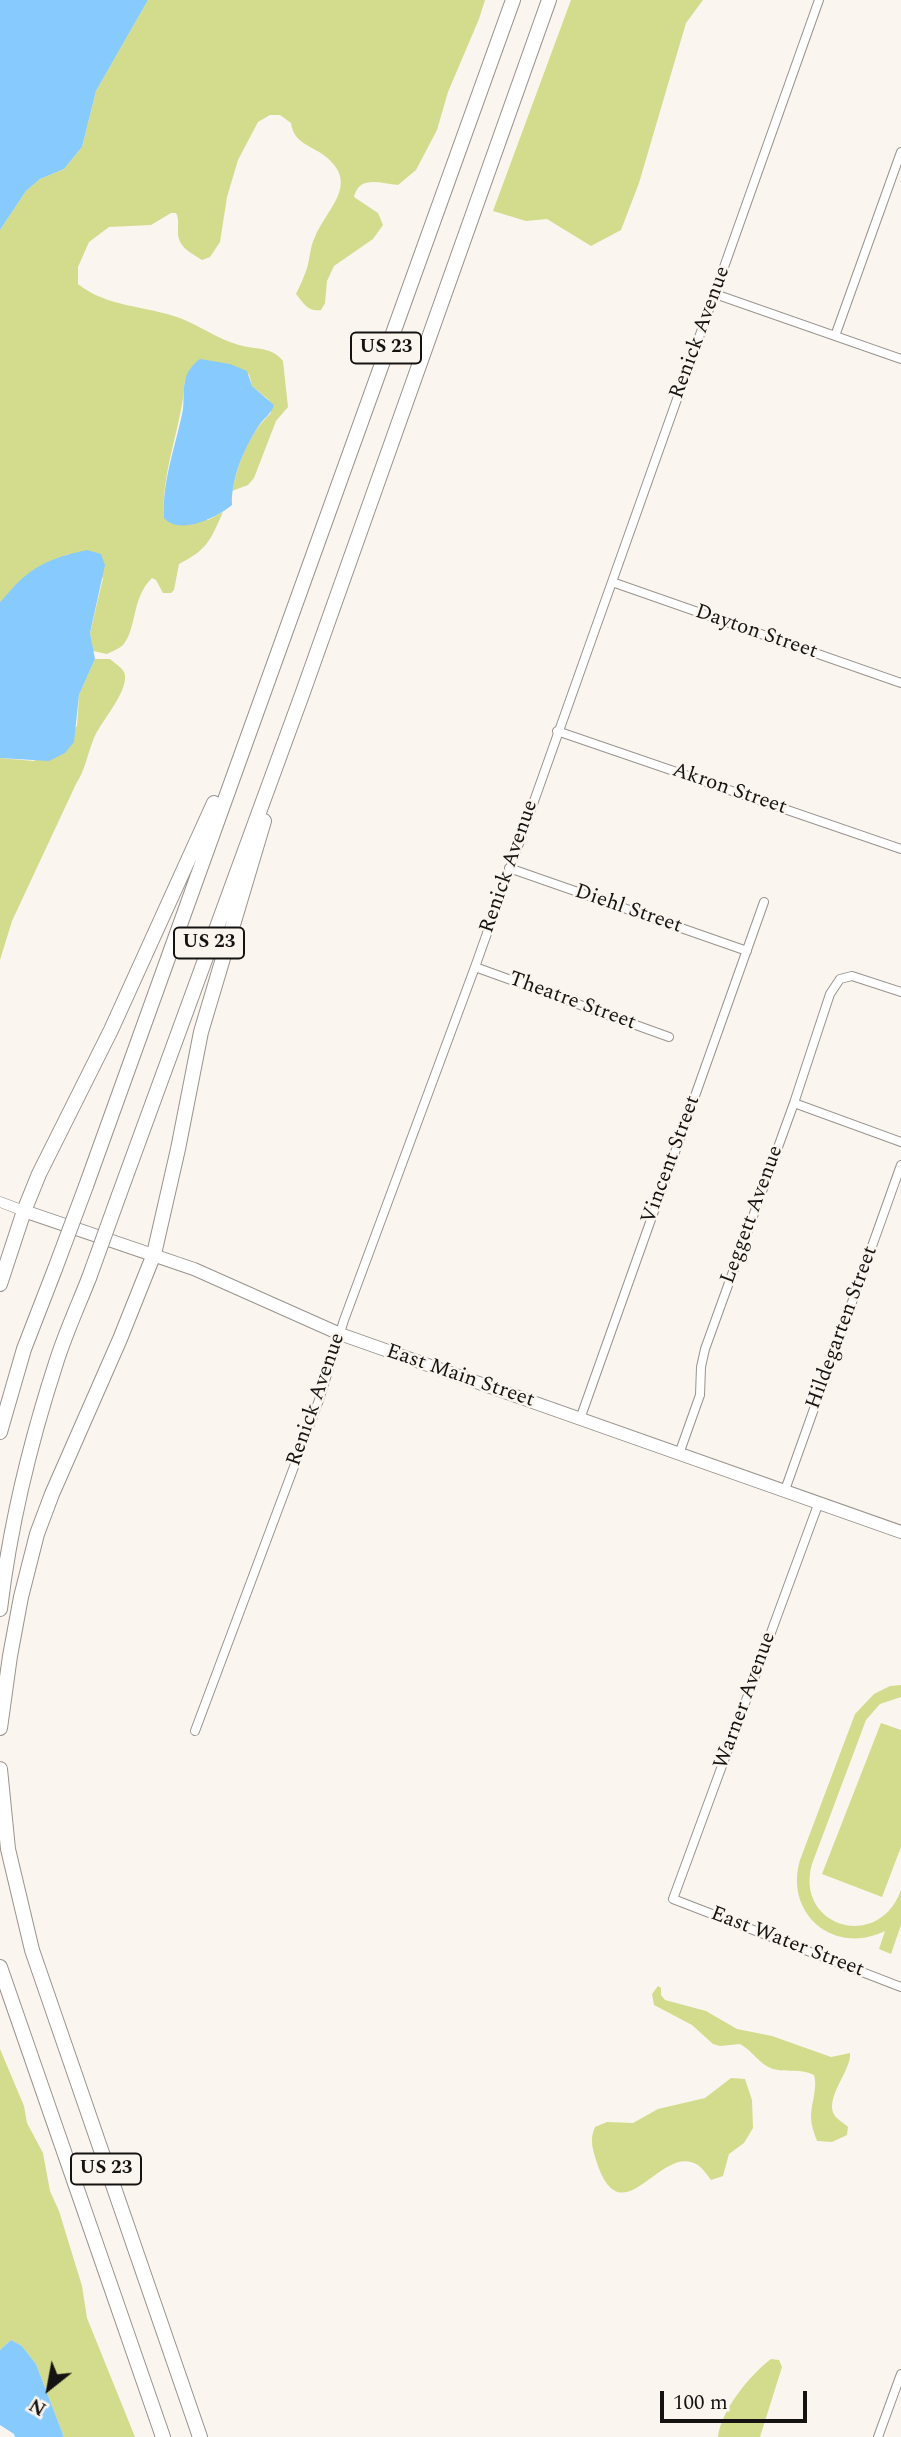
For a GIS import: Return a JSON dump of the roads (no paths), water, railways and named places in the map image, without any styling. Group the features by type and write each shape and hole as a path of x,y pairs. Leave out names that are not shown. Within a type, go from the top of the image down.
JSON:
{"highway":[{"name":"US 23","path":"0,1432 24,1349 187,908 513,0"},
{"name":"US 23","path":"0,1609 7,1552 27,1463 56,1361 89,1278 216,923 303,692 549,0"},
{"path":"0,1728 21,1597 37,1534 51,1494 120,1339 154,1254 201,1032 303,692"},
{"path":"0,1284 24,1211 176,892 261,696"},
{"name":"US 23","path":"0,1769 8,1849 32,1950 200,2437"},
{"name":"US 23","path":"0,1967 163,2437"}],"main road":[{"name":"East Main Street","path":"24,1211 194,1269 340,1334 901,1532"}],"street":[{"name":"Renick Avenue","path":"195,1731 319,1401 340,1334 475,967 819,0"},
{"path":"835,336 901,152"},
{"path":"715,294 901,359"},
{"name":"Dayton Street","path":"612,582 901,683"},
{"name":"Akron Street","path":"557,732 901,849"},
{"name":"Diehl Street","path":"509,868 747,951"},
{"name":"Vincent Street","path":"580,1419 764,902"},
{"name":"Theatre Street","path":"475,967 669,1037"},
{"name":"Leggett Avenue","path":"680,1454 700,1395 705,1349 830,994 840,979 852,976 901,992"},
{"path":"793,1103 901,1142"},
{"name":"Hildegarten Street","path":"785,1490 901,1165"},
{"path":"0,1202 24,1211"},
{"name":"Warner Avenue","path":"673,1899 819,1502"},
{"name":"East Water Street","path":"673,1899 901,1987"},
{"path":"878,2437 901,2374"}],"water":[{"path":"0,0 148,0 96,91 82,147 64,169 40,179 26,191 0,230"},
{"path":"200,359 230,364 247,371 252,386 274,405 243,454 236,474 232,505 199,523 179,525 164,518 165,490 183,409 186,378 190,369"},
{"path":"87,550 101,554 105,565 90,633 95,659 79,695 74,742 65,753 49,761 0,758 0,602 31,571 62,557"},
{"path":"11,2340 22,2346 36,2364 64,2437 15,2437 0,2425 0,2350"}]}
